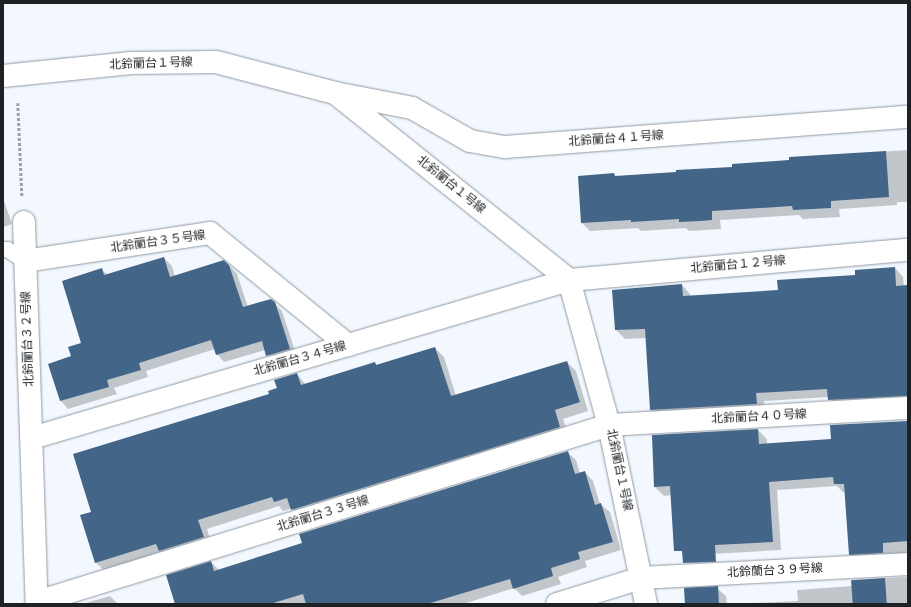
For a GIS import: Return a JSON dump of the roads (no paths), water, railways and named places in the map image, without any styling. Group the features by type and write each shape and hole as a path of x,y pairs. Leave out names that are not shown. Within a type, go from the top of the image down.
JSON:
{"street":[{"name":"北鈴蘭台１号線","path":"10,75 131,63 216,62 335,93 569,280 609,425 646,604"},
{"name":"北鈴蘭台４１号線","path":"335,93 412,108 470,141 505,147 908,117"},
{"name":"北鈴蘭台３２号線","path":"24,222 37,603"},
{"name":"北鈴蘭台３５号線","path":"25,261 210,233 348,345"},
{"name":"北鈴蘭台１２号線","path":"569,280 908,250"},
{"name":"北鈴蘭台３４号線","path":"32,438 569,280"},
{"name":"北鈴蘭台４０号線","path":"609,425 908,408"},
{"name":"北鈴蘭台３３号線","path":"37,603 609,425"},
{"name":"北鈴蘭台３９号線","path":"556,604 641,578 908,564"}],"lane":[{"path":"3,249 7,249 25,261"}]}
